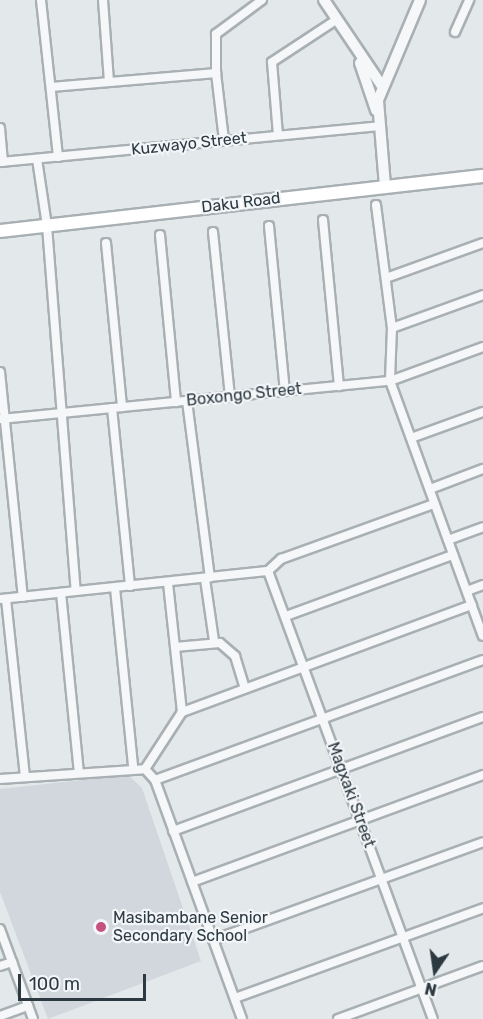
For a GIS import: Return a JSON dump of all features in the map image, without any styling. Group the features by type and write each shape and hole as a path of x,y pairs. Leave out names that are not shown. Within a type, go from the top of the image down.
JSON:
{"main road":[{"name":"Daku Road","path":"0,231 483,176"}],"street":[{"path":"41,0 58,157"},
{"path":"103,0 109,81"},
{"path":"224,140 216,73 216,34 262,0"},
{"path":"324,0 353,47 382,86"},
{"path":"385,186 377,114 382,86 420,0"},
{"path":"455,32 469,0"},
{"path":"278,135 272,62 336,20"},
{"path":"353,47 377,114"},
{"path":"363,60 380,66 397,56"},
{"path":"51,87 216,73"},
{"name":"Kuzwayo Street","path":"2,162 378,126"},
{"path":"0,128 2,162"},
{"path":"37,159 47,226 76,591"},
{"path":"376,205 392,328 390,381 483,636"},
{"path":"323,220 339,386"},
{"path":"268,226 285,391"},
{"path":"213,232 230,397"},
{"path":"160,235 176,402"},
{"path":"106,243 122,407"},
{"path":"386,278 483,243"},
{"path":"392,328 483,296"},
{"name":"Boxongo Street","path":"2,419 390,381 483,347"},
{"path":"0,372 2,419 22,597"},
{"path":"187,401 214,640"},
{"path":"111,408 130,586"},
{"path":"411,438 483,412"},
{"path":"430,489 483,470"},
{"path":"25,777 3,599 268,571 281,559 434,504"},
{"path":"448,540 483,527"},
{"path":"286,616 453,555"},
{"name":"Magxaki Street","path":"268,571 433,1019"},
{"path":"168,583 182,711"},
{"path":"467,591 483,585"},
{"path":"115,588 133,766"},
{"path":"61,593 79,772"},
{"path":"145,769 182,711 472,605"},
{"path":"175,647 214,640 232,651 245,688"},
{"path":"155,780 483,660"},
{"path":"173,831 483,717"},
{"path":"0,779 133,766 145,769 155,780 242,1019"},
{"path":"192,882 483,775"},
{"path":"213,940 483,842"},
{"path":"235,998 483,908"},
{"path":"0,929 33,1019"},
{"path":"0,966 12,962"},
{"path":"338,1019 483,966"},
{"path":"0,1016 28,1006"}],"shaded area":[{"name":"Masibambane Senior Secondary School","path":"128,775 142,788 201,961 48,1019 0,892 0,789"}],"place":[{"name":"Masibambane Senior Secondary School","path":"101,927"}]}
